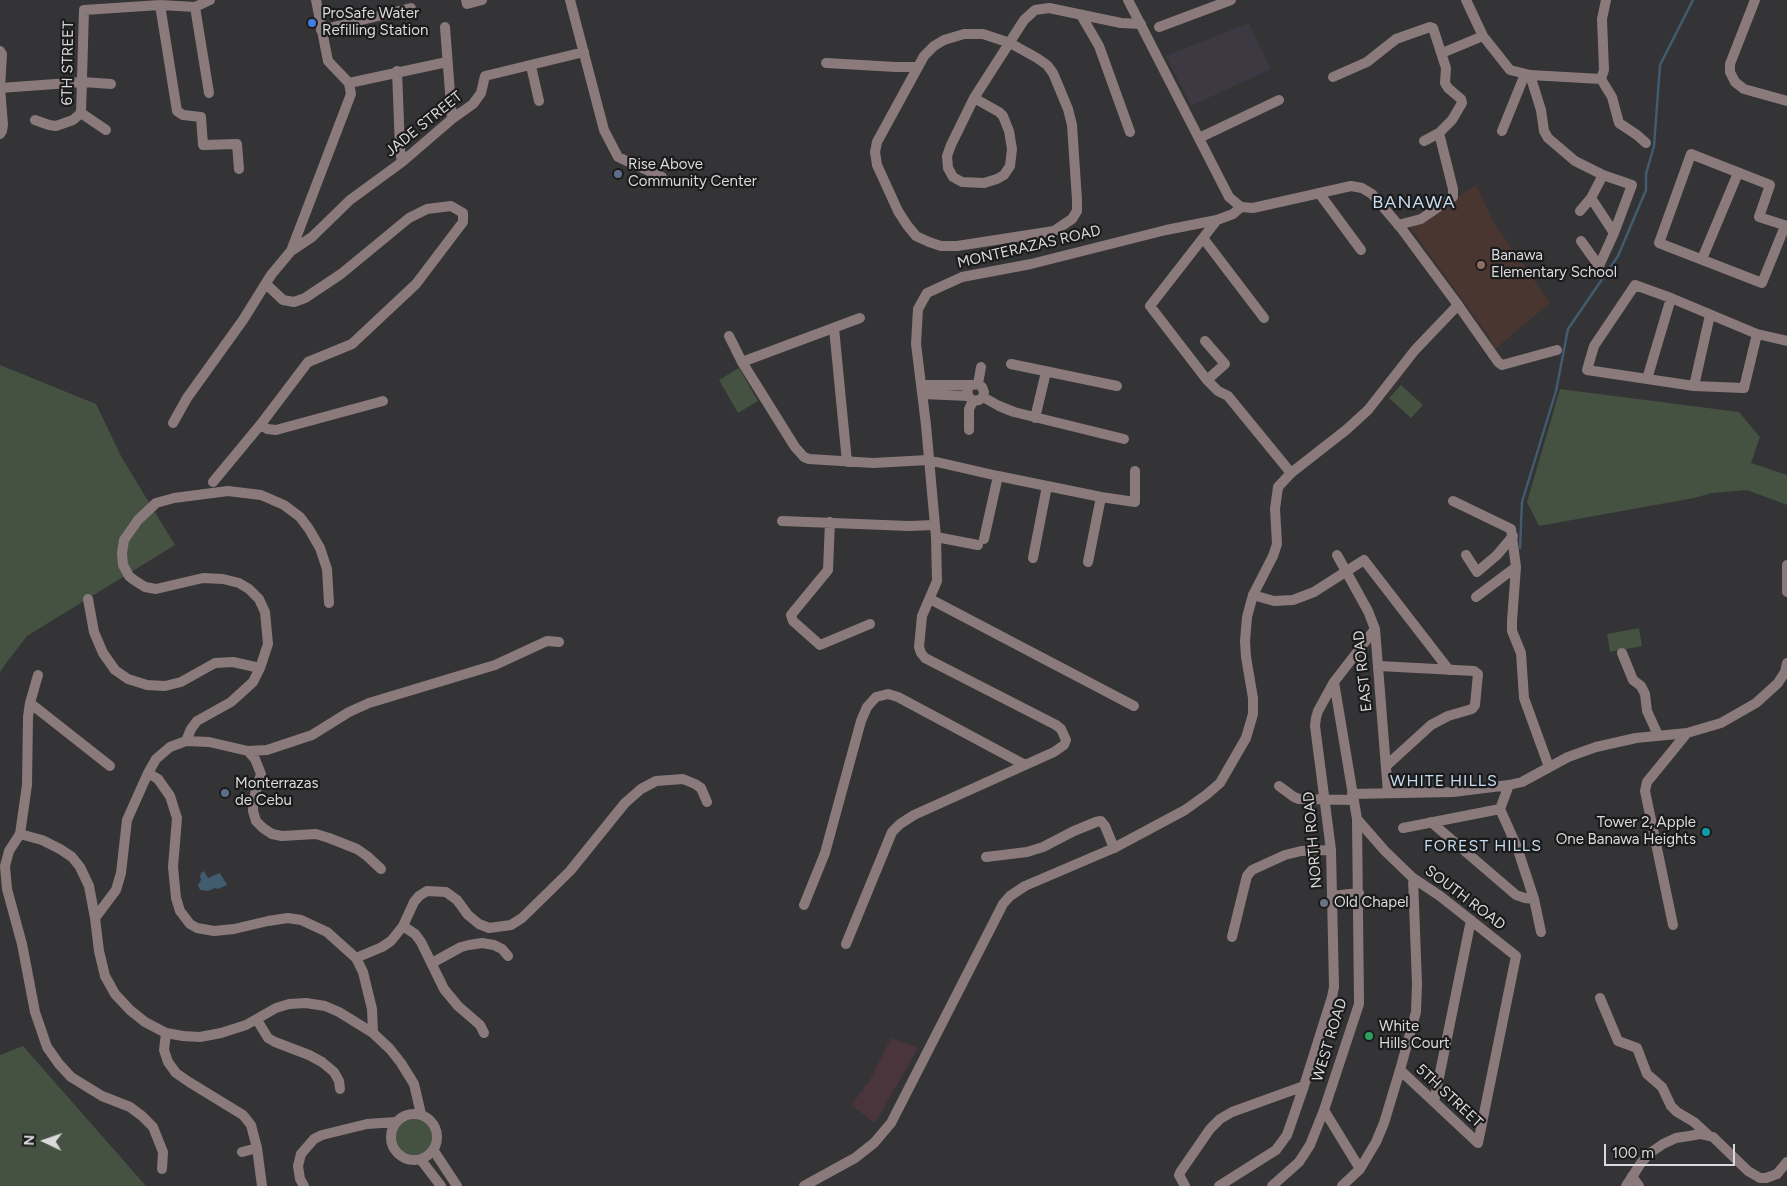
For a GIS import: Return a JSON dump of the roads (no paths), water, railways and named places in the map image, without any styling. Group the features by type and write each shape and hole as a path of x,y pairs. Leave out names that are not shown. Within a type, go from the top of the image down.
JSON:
{"street":[{"path":"173,423 187,398 243,320 271,275 291,251 352,94 349,83 328,61 316,0"},
{"path":"467,2 482,0"},
{"path":"570,0 604,130 618,157 662,177"},
{"path":"1128,0 1229,197 1241,207 1267,206 1351,186 1362,188 1372,194 1398,225 1498,362 1502,364 1557,350"},
{"path":"1159,27 1231,0"},
{"path":"1466,0 1482,36 1510,70 1528,74 1601,79"},
{"path":"1606,0 1602,19 1604,70 1601,79 1612,97 1619,123 1646,143"},
{"path":"1756,0 1730,64 1730,72 1735,82 1744,89 1787,101"},
{"path":"203,2 209,93"},
{"name":"6TH STREET","path":"35,120 56,126 73,120 82,113 84,10 203,2"},
{"path":"160,5 177,111 183,115 201,117 203,145 237,144 239,169"},
{"path":"321,30 411,8"},
{"path":"974,98 1003,116 1009,131 1012,149 1010,166 1004,175 984,183 962,182 953,177 948,168 947,156 974,98 1024,20 1035,10 1049,8 1121,24 1141,24"},
{"path":"1081,15 1099,46 1130,132"},
{"path":"445,27 452,119"},
{"path":"1333,77 1367,62 1396,39 1433,28 1446,68 1445,84 1461,99 1462,103 1452,120 1439,133 1424,141"},
{"path":"964,34 983,34 1010,43 1047,65 1053,73 1068,109 1072,126 1077,211 1072,219 1054,231 957,246 941,246 916,236 898,210 877,165 877,142 917,67 934,46 964,34"},
{"path":"1442,52 1482,36"},
{"path":"0,51 2,54 0,88 3,125 0,134"},
{"name":"JADE STREET","path":"291,251 312,237 350,200 402,162 452,119 473,104 481,93 486,76 584,52"},
{"path":"349,83 397,71 447,62"},
{"path":"826,63 917,67"},
{"path":"531,66 539,101"},
{"path":"397,71 402,162"},
{"path":"1502,130 1528,74"},
{"path":"1528,74 1541,110 1544,130 1548,138 1575,161 1603,175 1632,186 1599,266 1581,241"},
{"path":"0,88 84,82 111,84"},
{"path":"1199,138 1279,100"},
{"path":"82,113 106,130"},
{"path":"1398,225 1421,219 1448,201 1453,192 1439,133"},
{"path":"1691,154 1738,173 1770,185 1759,217 1786,226 1762,282 1660,243 1691,154"},
{"path":"1702,259 1738,173"},
{"path":"1580,211 1591,198 1603,175"},
{"path":"1319,193 1361,250"},
{"path":"1591,198 1614,233"},
{"path":"213,482 261,424 308,362 352,344 416,284 463,222 462,213 450,206 427,209 409,218 341,274 306,298 294,302 283,300 266,284"},
{"name":"MONTERAZAS ROAD","path":"1024,765 1060,749 1066,740 1065,734 1056,725 925,658 919,647 922,616 937,581 935,525 916,344 918,309 927,293 962,277 1031,264 1166,230 1217,220 1233,214 1241,207"},
{"path":"1217,220 1150,306 1207,380 1218,391 1228,396 1291,474"},
{"path":"1203,238 1264,318"},
{"path":"1757,334 1744,388 1694,386 1588,370 1594,346 1635,285 1757,334 1787,341"},
{"path":"1647,379 1671,298"},
{"path":"804,1186 855,1158 874,1143 891,1123 1003,904 1010,896 1025,886 1114,848 1185,810 1206,796 1220,783 1246,738 1253,714 1245,640 1247,617 1253,595 1277,544 1275,509 1278,486 1368,410 1415,350 1458,305"},
{"path":"1694,386 1710,315"},
{"path":"742,362 860,318"},
{"path":"834,328 847,462"},
{"path":"729,336 742,362 800,453 809,459 847,462 928,460 1101,497 1136,502 1135,471"},
{"path":"1205,341 1225,364 1207,380"},
{"path":"1010,364 1117,386"},
{"path":"974,398 967,390 974,385 981,367"},
{"path":"1035,418 1046,372"},
{"path":"922,390 974,385 982,387 984,392 974,398 969,408 970,430"},
{"path":"922,390 974,398 1035,418 1124,440"},
{"path":"261,424 266,430 276,430 383,401"},
{"path":"936,537 981,542 998,476"},
{"path":"1033,558 1047,486"},
{"path":"186,741 197,721 231,702 244,692 252,682 260,668 268,644 265,612 259,599 249,590 239,583 223,579 202,578 156,589 145,588 129,576 123,565 124,540 138,520 156,503 174,498 228,492 261,495 284,505 300,517 320,548 327,569 329,603"},
{"path":"1088,562 1101,497"},
{"path":"1452,501 1510,529 1513,536 1516,567 1512,631 1521,653 1524,698 1549,767"},
{"path":"782,521 909,526 935,525"},
{"path":"830,522 828,570 791,615 793,621 820,645 870,624"},
{"path":"1466,555 1477,572 1497,556 1513,536"},
{"name":"EAST ROAD","path":"1337,555 1368,611 1375,629 1388,793"},
{"path":"1253,595 1274,601 1293,600 1314,592 1364,560 1449,670"},
{"path":"1787,565 1787,592"},
{"path":"1476,597 1516,567"},
{"path":"88,599 94,632 103,653 115,670 128,679 147,685 165,686 181,682 215,663 233,662 260,668"},
{"path":"930,599 1134,706"},
{"name":"NORTH ROAD","path":"1219,1186 1276,1150 1281,1144 1304,1086 1332,997 1334,987 1331,850 1316,718 1334,682 1375,629"},
{"path":"95,918 116,890 121,872 127,820 148,773 161,753 170,747 186,741 209,742 248,751 267,750 312,735 369,702 495,665 547,641 559,642"},
{"path":"1622,653 1633,680 1641,686 1645,694 1648,711 1658,735"},
{"path":"1279,786 1299,799 1325,799 1388,793 1453,792 1522,782 1568,757 1596,747 1636,738 1687,733 1721,723 1756,702 1778,683 1783,677 1787,663"},
{"path":"1379,666 1476,672 1478,674 1475,705 1472,709 1448,716 1430,726 1386,766"},
{"path":"38,675 30,703 27,738 27,785 20,834 9,851 5,866 8,889 22,944 35,1012 47,1047 71,1077 102,1096 130,1106 153,1127 163,1152 162,1169"},
{"name":"WEST ROAD","path":"1272,1186 1299,1162 1310,1145 1324,1110 1359,1004 1357,819 1334,682"},
{"path":"804,905 825,853 861,721 867,707 876,697 888,694 898,697 1024,765"},
{"path":"30,703 110,766"},
{"path":"1673,925 1646,791 1647,782 1687,733"},
{"path":"248,751 255,759 261,774 253,801 253,811 256,821 263,828 272,834 282,836 316,834 328,838 356,850 382,869"},
{"path":"846,944 892,832 914,815 1024,765"},
{"path":"148,773 158,779 170,796 177,818 173,868 176,898 180,912 190,924 197,928 214,931 288,918 301,920 327,932 356,958 363,972 372,1009 373,1033"},
{"path":"356,958 382,948 391,941 403,926 414,902 427,891 447,889 468,915 479,924 489,928 511,925 522,918 545,897 570,871 625,803 641,789 656,780 683,779 695,784 701,788 707,802"},
{"path":"1509,785 1500,810 1517,847 1534,899 1541,932"},
{"path":"1403,828 1500,810"},
{"name":"SOUTH ROAD","path":"1357,819 1413,878 1471,920 1516,956 1478,1143"},
{"path":"986,857 1027,852 1101,821 1114,848"},
{"path":"1431,822 1516,895 1534,899"},
{"path":"20,834 42,840 72,857 80,867 89,886 99,951 105,976 115,994 145,1022 166,1033 200,1037 221,1033 257,1020 276,1008 289,1004 306,1003 324,1006 339,1012 373,1033 390,1049 414,1084 421,1114"},
{"path":"1232,937 1247,876 1252,870 1285,855 1301,851 1331,850"},
{"path":"1342,1186 1360,1169 1376,1142 1384,1123 1416,1012 1417,984 1413,878"},
{"path":"1332,896 1359,893"},
{"path":"1434,1102 1471,920"},
{"path":"403,926 415,934 421,942 444,988 458,1006 480,1025 484,1032"},
{"path":"432,963 461,947 476,944 494,945 502,948 508,956"},
{"path":"1600,998 1618,1041 1637,1048 1647,1074 1662,1087 1671,1106 1677,1112 1694,1122 1708,1135 1718,1140 1748,1171 1760,1178 1777,1174 1787,1162"},
{"path":"257,1020 268,1038 322,1062 334,1072 339,1081 340,1089"},
{"path":"166,1033 164,1050 168,1062 176,1073 243,1115 251,1125 257,1148 262,1186"},
{"name":"5TH STREET","path":"1400,1070 1478,1143"},
{"path":"1185,1186 1179,1175 1210,1129 1220,1119 1232,1112 1304,1086"},
{"path":"1324,1110 1360,1169"},
{"path":"304,1186 300,1179 298,1166 301,1154 314,1139 322,1135 367,1124 396,1122 407,1114 421,1114 434,1124 436,1129 438,1140 434,1151 421,1160 405,1159 393,1148 391,1137 396,1122"},
{"path":"1626,1186 1650,1153 1663,1144 1676,1138 1708,1135"},
{"path":"242,1152 257,1148"},
{"path":"434,1151 457,1186"},
{"path":"421,1160 441,1186"},
{"path":"1632,1176 1640,1186"}],"water":[{"path":"204,871 208,878 220,873 227,885 208,891 200,890 198,885 201,880 201,873"}],"waterway":[{"path":"1520,548 1522,502 1556,391 1568,329 1618,256 1646,190 1646,174 1654,146 1660,65 1693,0"}],"place":[{"name":"ProSafe Water Refilling Station","path":"312,23"},
{"name":"Rise Above Community Center","path":"618,174"},
{"name":"Banawa Elementary School","path":"1481,265"},
{"name":"Monterrazas de Cebu","path":"225,793"},
{"name":"Tower 2, Apple One Banawa Heights","path":"1706,832"},
{"name":"Old Chapel","path":"1324,903"},
{"name":"White Hills Court","path":"1369,1036"}],"district":[{"name":"BANAWA","path":"1414,203"},
{"name":"WHITE HILLS","path":"1444,781"},
{"name":"FOREST HILLS","path":"1483,846"}]}
